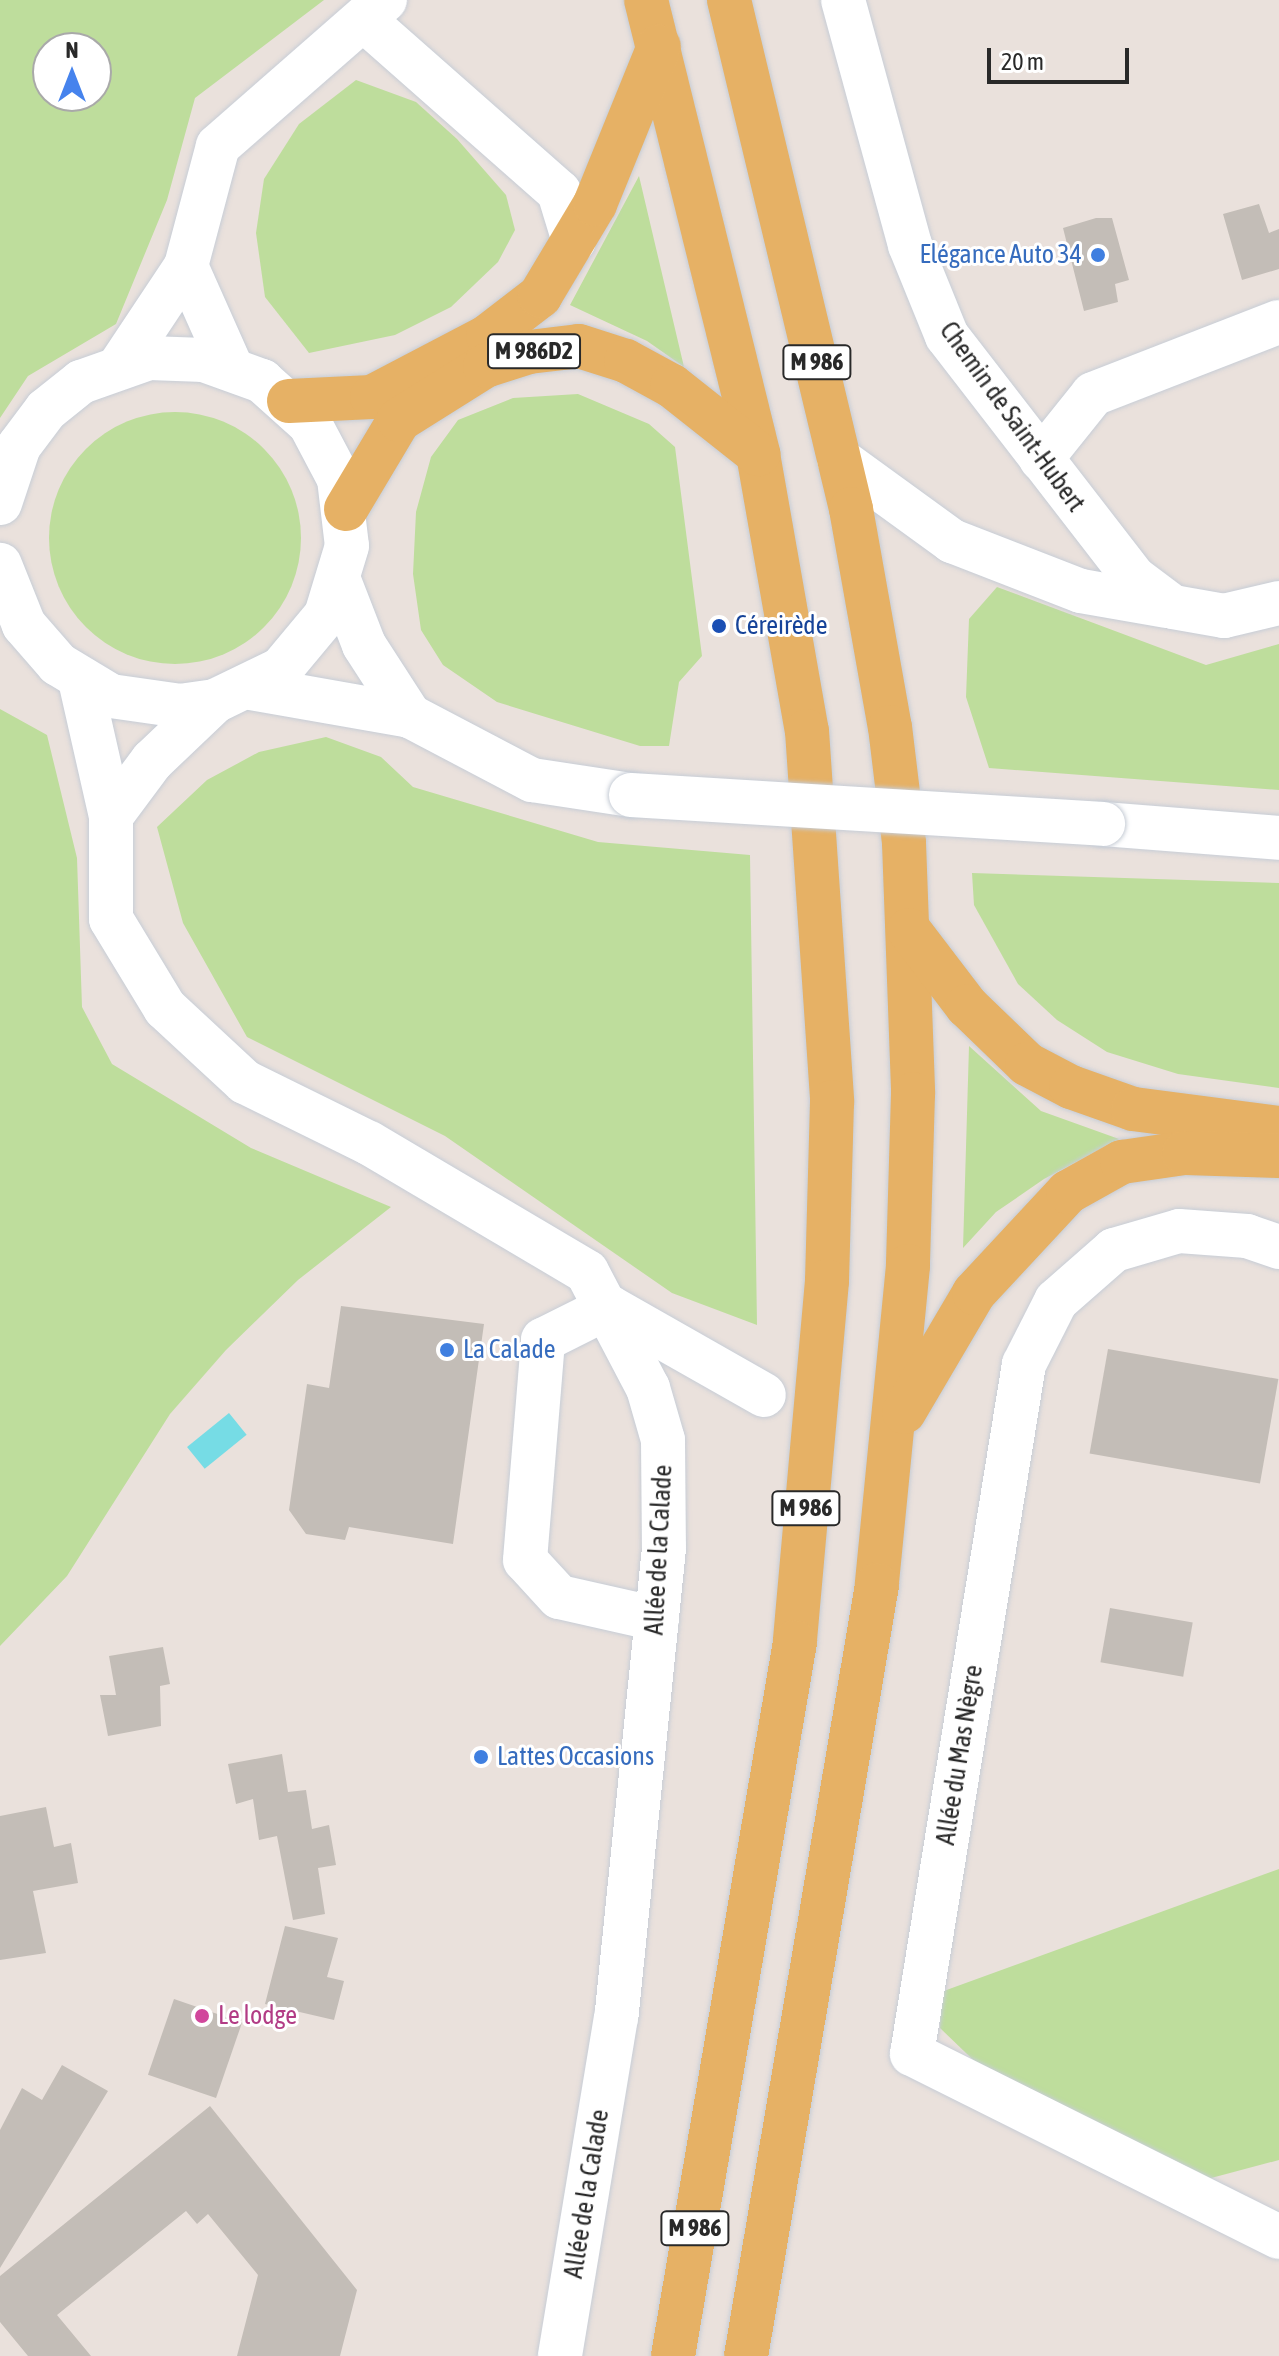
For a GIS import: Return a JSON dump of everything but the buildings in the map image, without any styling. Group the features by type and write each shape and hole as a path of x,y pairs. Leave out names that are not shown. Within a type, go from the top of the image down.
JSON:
{"main road":[{"name":"M 986","path":"646,0 758,454 807,731 824,911 832,1102 827,1281 795,1642 673,2356"},
{"name":"M 986","path":"729,0 839,459 890,727 909,930 913,1094 896,1428 849,1775 746,2356"},
{"path":"289,401 372,397 488,336 540,296 574,241 618,157 659,46"},
{"name":"M 986D2","path":"346,509 399,420 485,366 529,352 579,346 626,361 672,386 758,454"},
{"path":"909,930 967,1006 1027,1064 1071,1087 1133,1109 1279,1128"},
{"name":"M 986","path":"896,1428 974,1293 1068,1192 1122,1162 1184,1153 1279,1156"}],"street":[{"name":"Chemin de Saint-Hubert","path":"843,0 910,245 947,336 1133,577 1173,607 1224,616 1279,603"},
{"path":"121,364 186,266 218,146 374,10 559,192 574,241"},
{"path":"186,266 231,367"},
{"path":"1041,459 1093,394 1279,322"},
{"path":"0,503 19,446 46,410 81,382 121,364 177,356 231,367 289,401 327,450 346,509 340,583 306,645 233,695 152,761 111,816"},
{"path":"839,459 952,541 1081,591 1173,607"},
{"path":"0,565 12,622 80,680 145,705 233,695 410,716 532,780 631,795 1279,838"},
{"path":"340,583 364,645 410,716"},
{"name":"Allée de la Calade","path":"80,680 111,816 111,919 165,1008 245,1082 369,1143 587,1272 609,1307 663,1440 657,1619 616,2017 560,2356"},
{"name":"Allée du Mas Nègre","path":"1279,1247 1247,1236 1179,1231 1114,1250 1056,1301 1024,1364 912,2054 1279,2237"},
{"path":"657,1619 559,1597 525,1560 543,1340 609,1307 764,1395"}],"green space":[{"path":"0,0 324,0 195,98 167,200 116,324 28,376 0,418"},
{"path":"356,80 416,102 457,139 506,195 515,230 498,262 451,307 395,335 309,353 265,297 256,233 264,179 299,124"},
{"path":"639,176 684,367 647,341 570,305"},
{"path":"578,394 649,424 675,447 702,656 679,682 669,746 640,746 497,702 443,665 421,630 413,574 416,512 431,457 458,420 513,398"},
{"path":"163,412 187,412 212,417 235,427 255,440 273,458 296,501 301,538 299,563 292,586 273,618 255,636 212,659 187,664 163,664 138,659 115,649 95,636 77,618 54,575 49,550 49,526 54,501 64,478 77,458 95,440 138,417"},
{"path":"997,587 1206,665 1279,644 1279,790 989,768 966,697 969,619"},
{"path":"0,709 47,735 77,858 82,1007 112,1064 251,1148 391,1207 298,1280 226,1350 170,1414 67,1576 0,1646"},
{"path":"326,737 381,757 413,787 598,842 750,855 757,1325 672,1293 445,1136 247,1037 183,923 157,827 207,780 259,752"},
{"path":"972,873 1279,883 1279,1088 1178,1074 1107,1052 1057,1020 1018,984 974,905"},
{"path":"969,1046 1041,1111 1119,1139 1044,1179 996,1212 963,1248"},
{"path":"1279,1869 1279,2160 1200,2181 994,2080 940,2028 941,1992"}],"water":[{"path":"229,1413 247,1435 205,1469 187,1447"}],"place":[{"name":"Elégance Auto 34","path":"1098,255"},
{"name":"Céreirède","path":"719,626"},
{"name":"La Calade","path":"447,1350"},
{"name":"Lattes Occasions","path":"481,1757"},
{"name":"Le lodge","path":"202,2016"}]}
